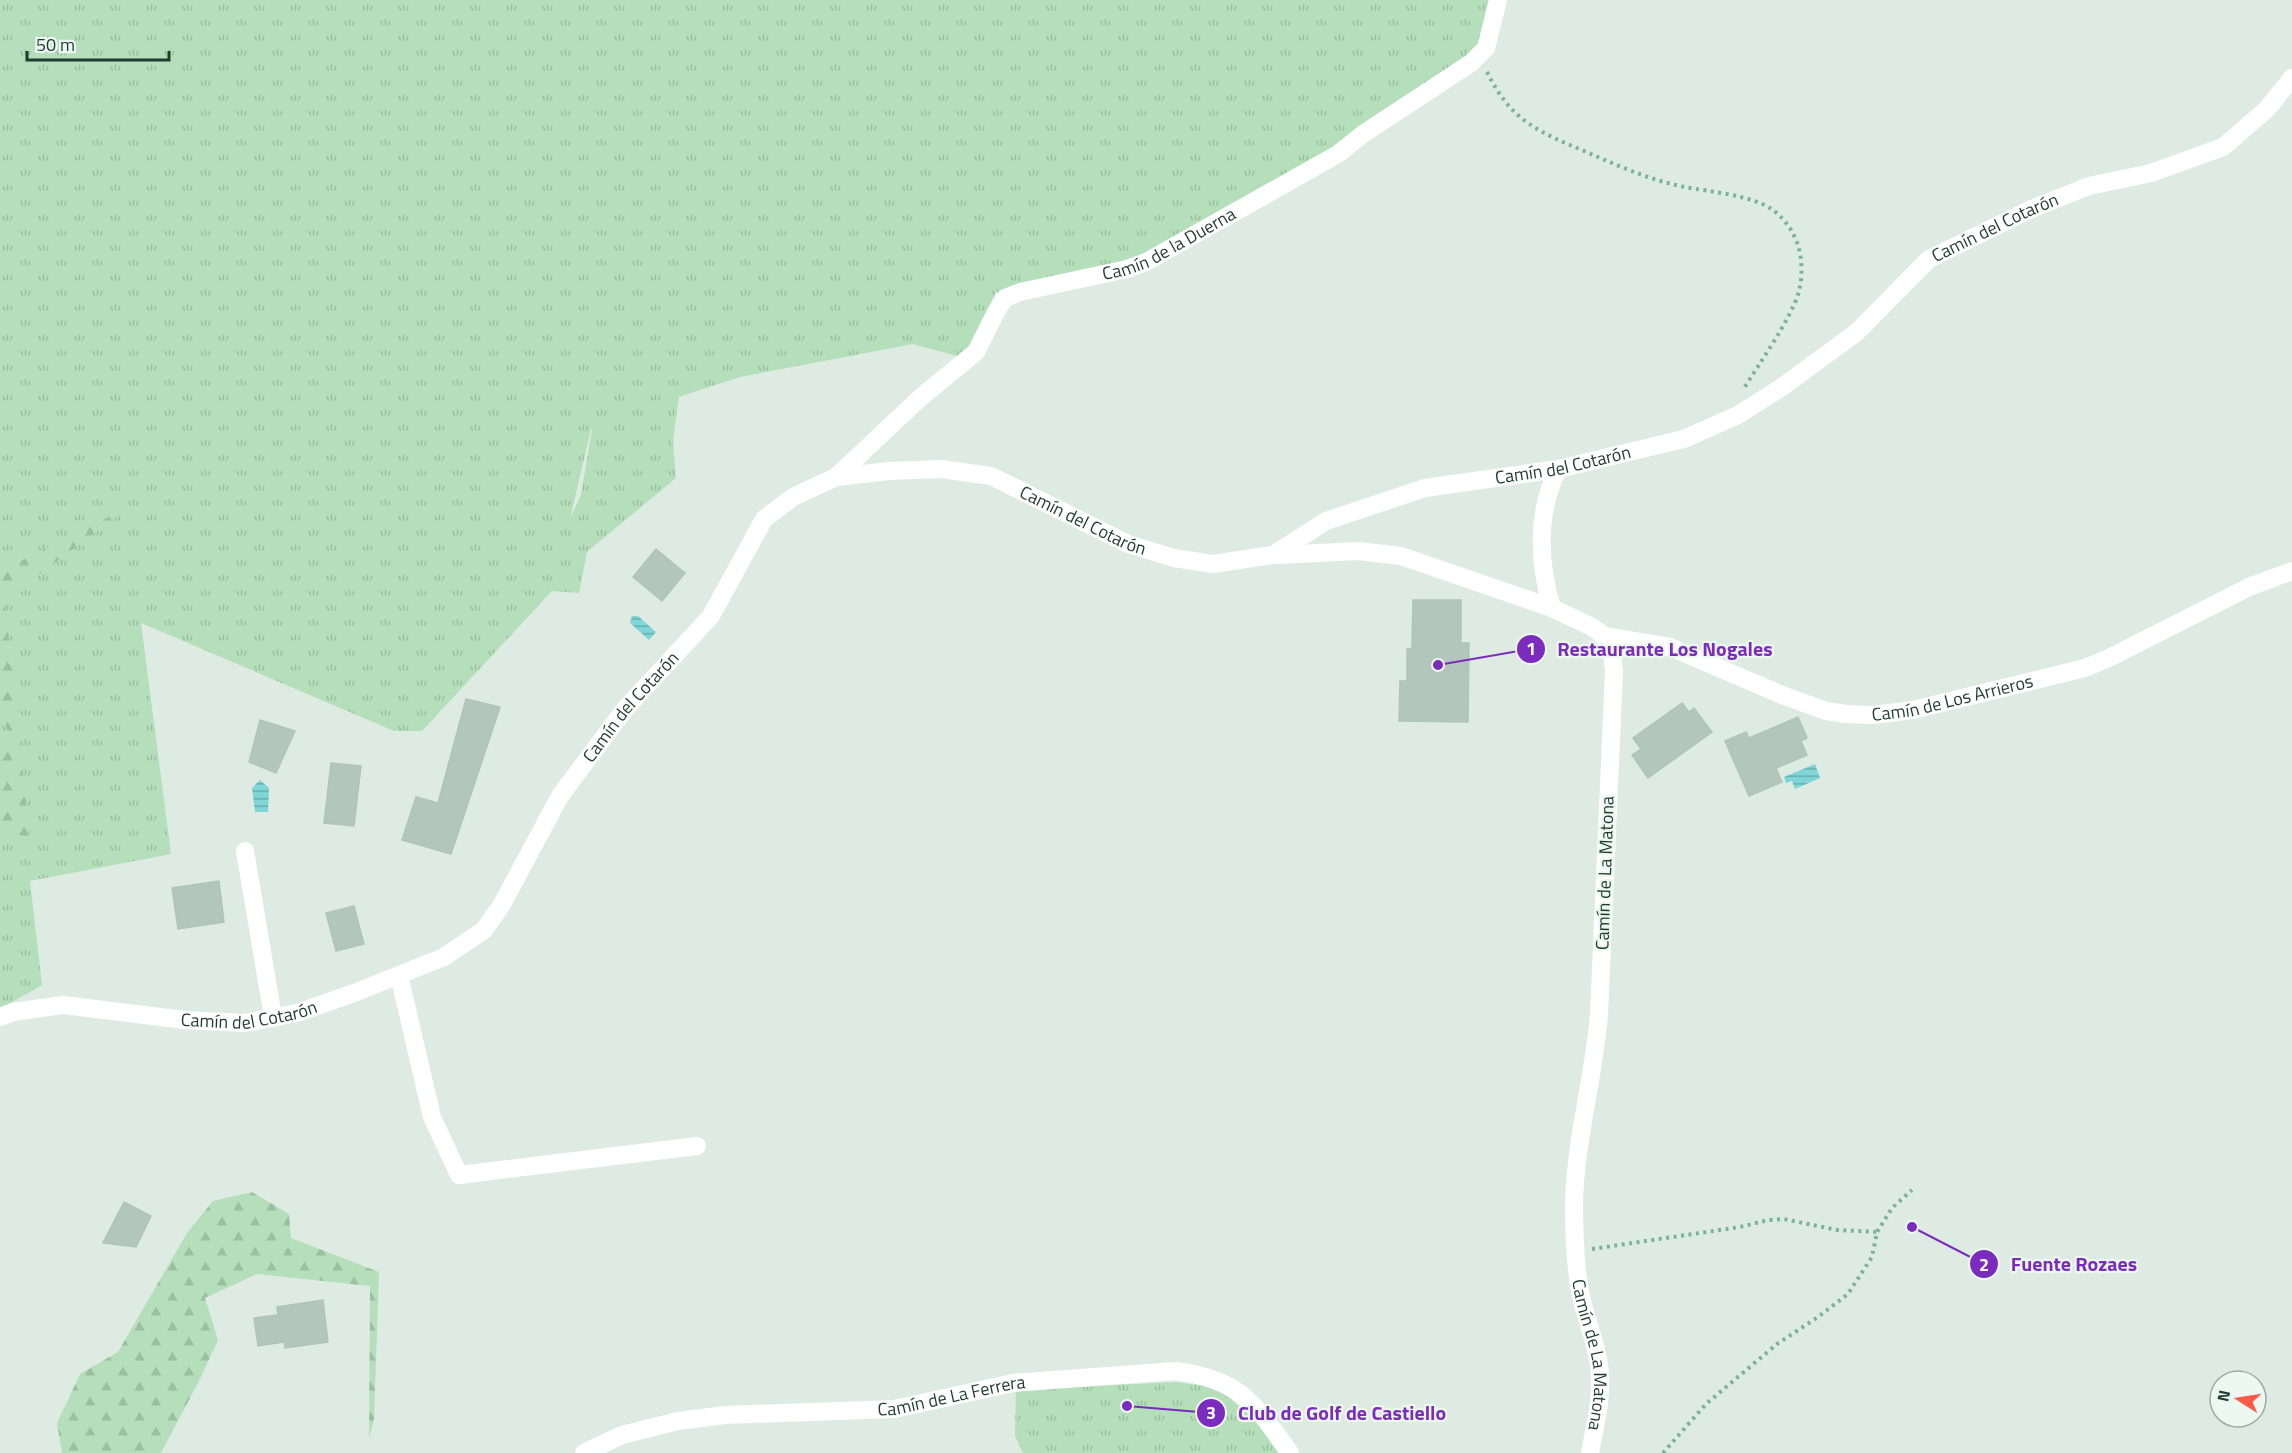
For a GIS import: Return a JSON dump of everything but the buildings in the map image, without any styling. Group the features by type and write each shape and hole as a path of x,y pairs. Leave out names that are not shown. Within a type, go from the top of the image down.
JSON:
{"street":[{"name":"Camín de la Duerna","path":"836,477 920,398 976,352 1005,298 1020,292 1127,269 1146,262 1338,154 1363,134 1472,63 1486,48 1498,0"},
{"name":"Camín del Cotarón","path":"0,1017 13,1012 63,1005 215,1022 245,1023 297,1013 444,957 484,930 501,906 560,796 625,709 711,616 764,519 792,496 836,477 889,471 941,470 991,476 1128,544 1174,558 1213,564 1273,555 1326,521 1425,488 1558,469 1684,439 1738,415 1782,387 1857,332 1929,259 2030,210 2089,186 2151,173 2223,147 2266,109 2292,78"},
{"path":"1552,608 1545,585 1541,537 1542,517 1549,488 1558,469"},
{"path":"1273,555 1358,551 1401,556 1552,608 1592,627 1604,636"},
{"name":"Camín de Los Arrieros","path":"1604,636 1670,647 1826,711 1873,715 1913,710 2085,668 2248,587 2292,571"},
{"name":"Camín de La Matona","path":"1590,1453 1599,1407 1600,1380 1596,1345 1581,1297 1574,1204 1579,1146 1596,1051 1600,1002 1614,671 1612,653 1604,636"},
{"path":"245,851 273,1017"},
{"path":"399,975 432,1117 459,1175 697,1146"},
{"name":"Camín de La Ferrera","path":"584,1453 622,1435 678,1421 725,1415 894,1409 1012,1383 1175,1371 1196,1373 1220,1380 1239,1391 1264,1418 1290,1453"}],"path":[{"path":"1479,55 1504,101 1519,116 1549,136 1624,168 1675,185 1756,201 1772,210 1785,222 1799,244 1802,270 1798,293 1790,313 1743,391 1738,415"},
{"path":"1663,1453 1715,1396 1777,1344 1848,1294 1872,1257 1876,1232 1892,1208 1912,1190"},
{"path":"1576,1251 1740,1227 1768,1220 1784,1219 1837,1230 1876,1232"}],"green space":[{"path":"0,0 1498,0 1471,63 1146,262 1005,298 996,291 968,359 913,344 740,377 679,397 673,441 676,478 587,552 579,593 552,591 422,731 394,731 141,623 171,854 30,881 42,985 0,1009","holes":["592,429 581,495 570,519"]},
{"path":"131,506 5,600 30,839 0,841 0,751 7,732 0,700 0,571"},
{"path":"252,1192 289,1214 291,1238 379,1272 374,1419 369,1439 370,1286 257,1274 205,1298 218,1340 161,1453 62,1453 57,1423 80,1374 118,1352 187,1233 213,1201"},
{"path":"1174,1382 1217,1387 1256,1421 1278,1453 1023,1453 1015,1436 1016,1390"}],"water":[{"path":"632,616 638,616 656,632 649,640 630,623"},
{"path":"1815,764 1820,778 1795,789 1792,781 1786,783 1784,777"},
{"path":"260,780 269,788 268,812 255,812 252,788"}],"place":[{"name":"Restaurante Los Nogales","path":"1438,665"},
{"name":"Fuente Rozaes","path":"1912,1227"},
{"name":"Club de Golf de Castiello","path":"1127,1406"}]}
